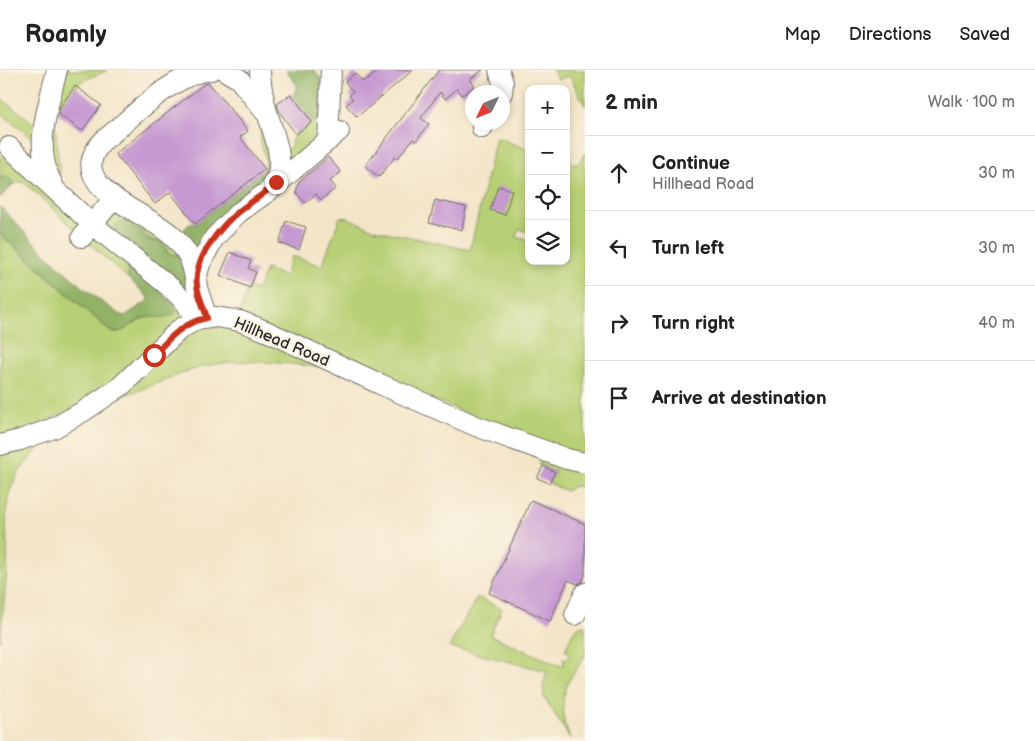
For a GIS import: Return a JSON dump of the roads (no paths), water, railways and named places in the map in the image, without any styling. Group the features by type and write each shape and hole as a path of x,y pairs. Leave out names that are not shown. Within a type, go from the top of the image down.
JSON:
{"street":[{"path":"57,70 45,115 43,143 47,172 52,184 87,230 171,288 202,319"},
{"path":"202,319 192,260 187,252 158,224 114,198 101,186 92,168 93,156 100,144 178,80 192,74 211,70"},
{"path":"224,70 239,79 269,118"},
{"path":"260,70 262,90 279,150 280,164 278,176 270,190"},
{"path":"500,70 503,85"},
{"path":"196,284 200,264 214,238 238,213 270,190 333,136 328,71"},
{"path":"9,147 58,193"},
{"path":"87,230 114,198"},
{"name":"Hillhead Road","path":"202,319 224,317 249,324 468,423 543,451 585,463"},
{"path":"0,445 54,428 105,398 129,379 174,334 202,319"},
{"path":"575,615 585,593"}]}
